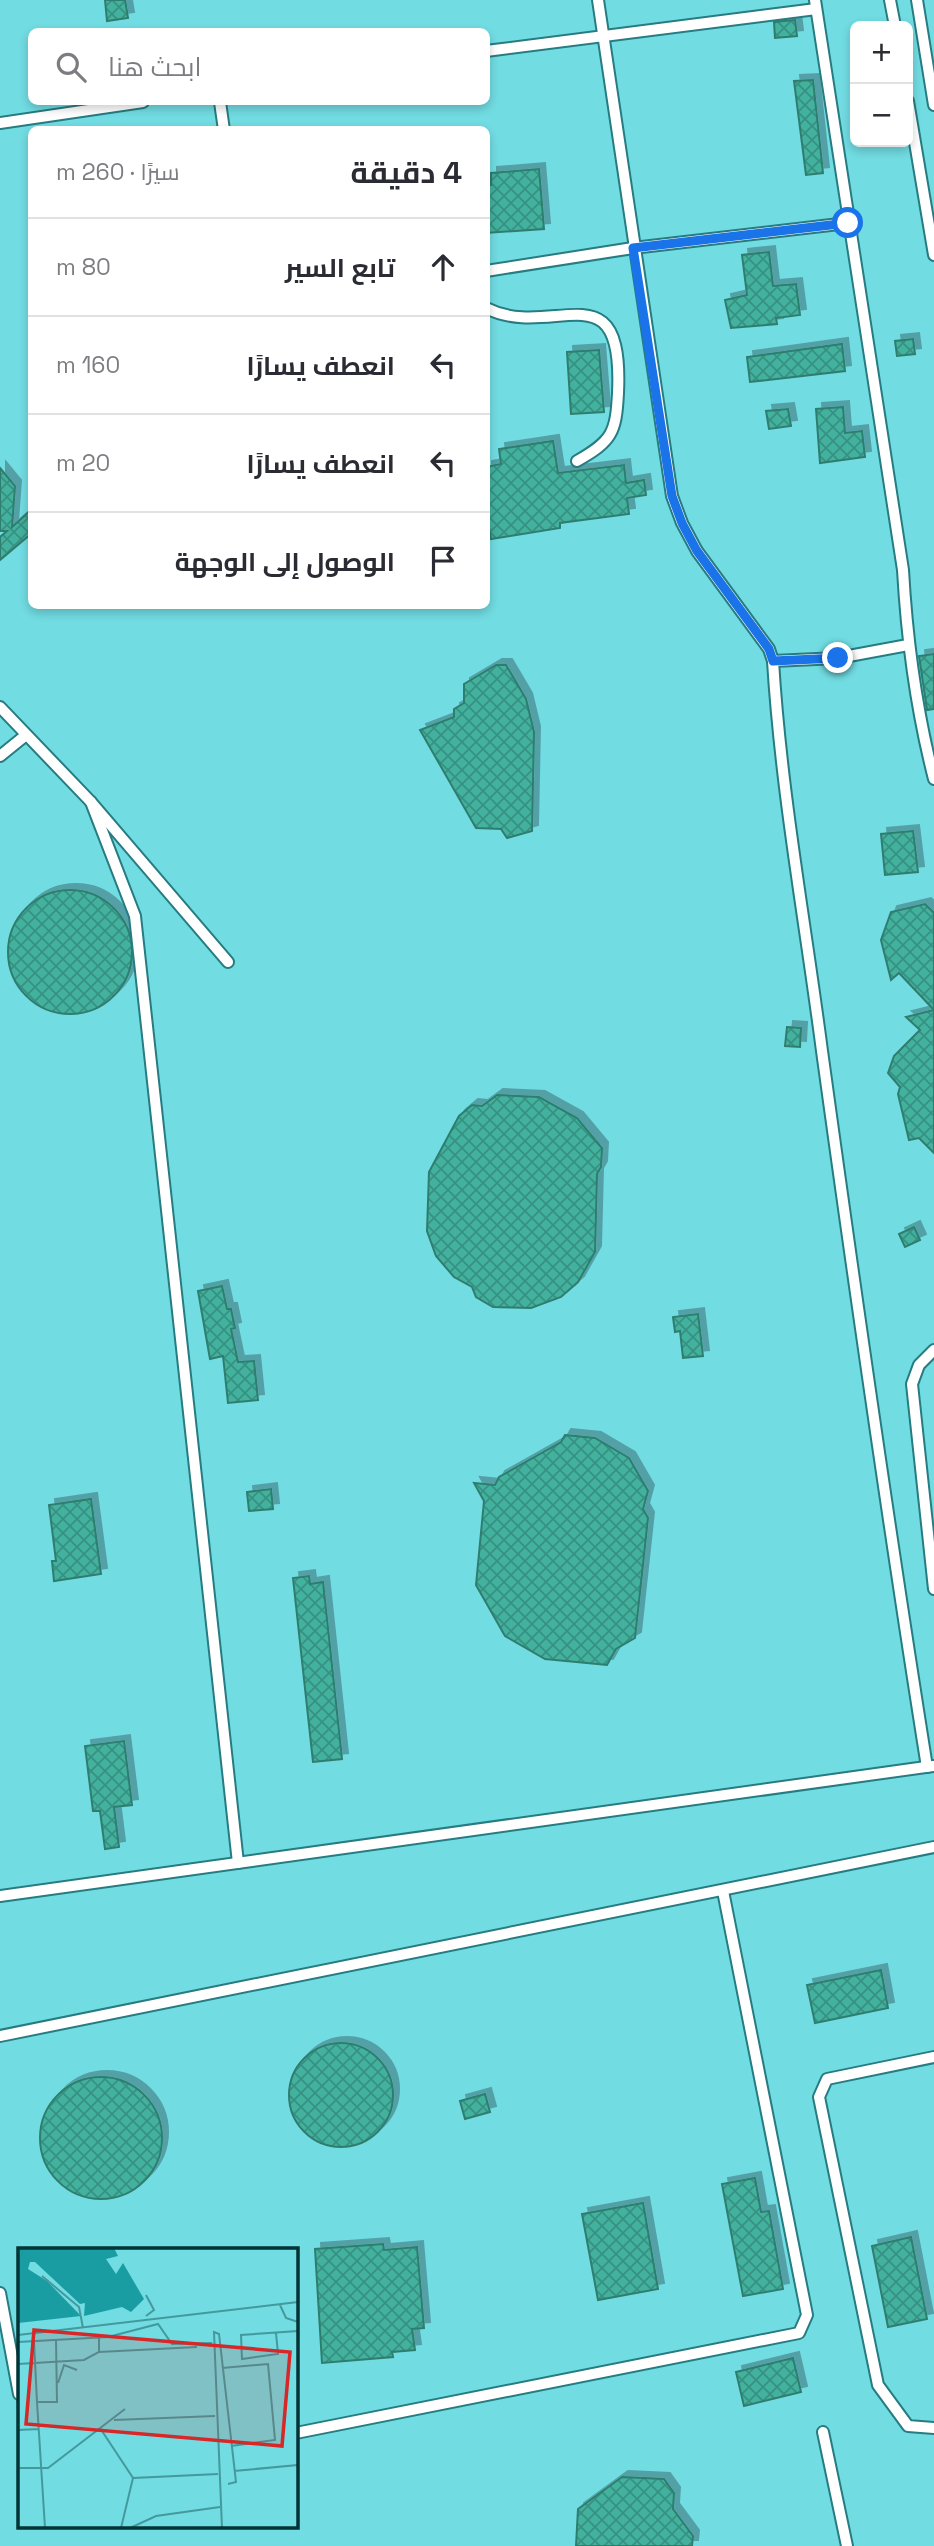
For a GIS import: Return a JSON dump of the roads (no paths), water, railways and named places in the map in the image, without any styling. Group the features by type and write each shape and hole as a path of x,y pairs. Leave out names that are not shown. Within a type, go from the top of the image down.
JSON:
{"lane":[{"path":"0,1896 931,1767 886,1511 818,1015 796,882 778,744 773,661 769,649 697,551 672,496 598,0"},
{"path":"890,0 894,21"},
{"path":"917,0 934,105"},
{"path":"490,50 816,4 903,570 908,645 934,779"},
{"path":"0,123 123,105"},
{"path":"220,105 223,126"},
{"path":"913,131 934,255"},
{"path":"490,270 633,248 848,223"},
{"path":"490,309 514,318 587,313 600,319 610,329 619,372 617,415 612,435 602,446 577,461"},
{"path":"773,661 838,658 908,645"},
{"path":"0,707 91,802 228,962"},
{"path":"0,756 26,736"},
{"path":"91,802 135,916 238,1863"},
{"path":"934,1350 919,1365 912,1384 934,1589"},
{"path":"0,2036 934,1847"},
{"path":"298,2433 799,2333 807,2315 723,1891"},
{"path":"934,2057 827,2079 819,2097 878,2385 908,2426 934,2428"},
{"path":"0,2294 18,2389"},
{"path":"823,2432 847,2546"}]}
